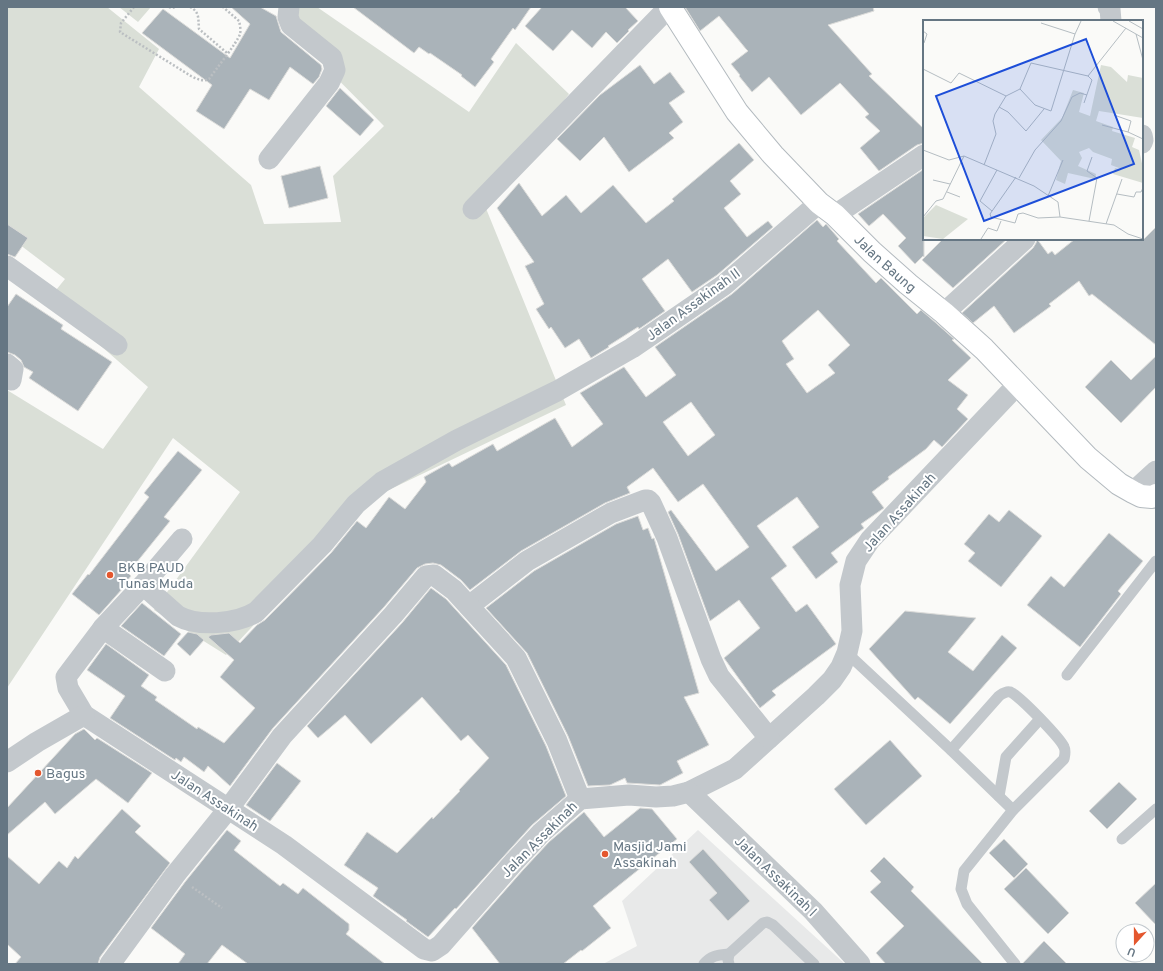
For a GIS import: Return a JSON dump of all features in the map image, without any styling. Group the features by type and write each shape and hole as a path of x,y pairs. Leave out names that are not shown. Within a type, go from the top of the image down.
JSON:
{"street":[{"path":"269,159 329,83 335,70 332,58 291,25 288,17 289,7"},
{"path":"473,209 669,7"},
{"name":"Jalan Baung","path":"669,7 737,112 773,155 872,252 944,313 984,350 1088,458 1119,484 1133,492 1141,496 1156,496"},
{"path":"1108,7 1110,9 1111,20"},
{"name":"Jalan Assakinah II","path":"143,585 184,620 207,623 234,621 249,617 256,612 322,545 356,504 382,482 457,440 557,391 632,348 724,285 827,209 923,156"},
{"path":"944,313 1024,240"},
{"path":"7,266 117,345"},
{"name":"Jalan Assakinah","path":"84,715 284,845 424,950 432,951 441,945 541,833 580,799 629,795 656,798 689,792 735,769 816,696 832,680 841,667 847,653 852,632 850,585 856,561 870,540 1018,384"},
{"path":"1133,492 1156,471"},
{"path":"469,606 527,561 611,514 648,500 651,503 667,538 711,659 720,676 769,738"},
{"path":"7,762 37,742 84,715 68,688 66,677 104,628 182,539"},
{"path":"110,964 175,875 229,808 282,736 393,615 426,576 434,575 454,590 516,658 557,741 580,799"},
{"path":"104,628 165,671"},
{"name":"Jalan Assakinah I","path":"689,792 813,911 860,964"}],"lane":[{"path":"1067,675 1156,561"},
{"path":"847,653 952,750 1013,810"},
{"path":"952,750 999,696 1003,693 1010,692 1040,719 1064,746 1066,753 1064,759 1013,810 964,871 961,889 966,904 1015,964"},
{"path":"999,796 1006,757 1040,719"},
{"path":"1122,839 1156,809"},
{"path":"704,964 708,959 716,955 729,959 763,923 767,922 773,925 814,964"}],"path":[{"path":"134,7 121,23 120,32 190,76 198,80 206,81 209,79 239,36 239,21 223,7"},
{"path":"169,7 176,7"},
{"path":"190,7 197,12 199,18 199,29 227,53"},
{"path":"175,875 222,908"}],"shaded area":[{"path":"7,7 107,7 159,49 139,87 251,185 264,224 341,222 333,176 384,126 288,29 299,7 317,7 469,112 516,43 569,94 485,206 566,405 370,499 226,655 154,610 240,492 173,438 7,688 7,390 103,449 148,387 48,300 65,279 7,235"},
{"path":"119,7 151,7 138,22"},
{"path":"698,830 845,964 603,964 637,946 622,901"}],"building":[{"path":"231,7 260,7 276,16 281,32 321,65 322,69 319,77 313,84 290,67 269,100 250,89 224,129 196,111 212,85 142,33 163,9 230,58 250,24"},
{"path":"353,7 531,7 515,30 513,28 491,59 494,62 475,87 461,76 462,75 430,53 429,54 419,47 414,53"},
{"path":"542,7 625,7 638,21 617,43 606,32 592,48 572,30 553,51 525,26"},
{"path":"685,7 873,7 874,11 828,25 872,74 869,76 923,128 923,143 917,145 879,171 860,148 880,131 865,117 869,114 840,83 801,115 769,77 752,92 731,64 748,51 719,16 700,31"},
{"path":"640,65 654,84 670,72 685,92 669,103 683,122 669,133 674,138 629,172 604,137 580,161 557,139 600,95"},
{"path":"340,88 374,120 360,136 326,106"},
{"path":"739,143 754,160 730,181 741,194 724,208 747,237 768,221 773,227 717,275 692,292 668,259 642,279 665,311 639,329 638,327 591,358 579,339 565,348 551,327 549,329 536,309 544,304 525,266 534,262 497,208 519,183 542,216 566,195 581,213 613,185 646,223 674,201 672,199"},
{"path":"320,166 328,198 289,208 281,176"},
{"path":"923,170 924,257 923,256 915,264 898,246 906,238 883,214 869,226 858,214"},
{"path":"817,220 823,227 826,224 839,239 837,241 876,283 881,278 917,314 921,310 954,339 952,340 971,358 948,380 968,395 957,409 968,419 942,447 934,440 926,449 888,477 889,479 872,492 884,508 861,524 864,528 831,553 838,562 816,579 792,547 819,527 797,497 757,526 787,566 771,578 796,612 807,604 836,644 772,691 776,695 760,708 724,658 760,628 739,600 710,621 678,534 668,512 671,510 716,571 749,547 703,484 678,502 653,468 627,487 630,493 605,503 521,551 470,590 461,580 441,565 433,563 425,564 417,568 384,607 273,728 230,786 208,766 204,772 184,757 181,762 176,758 175,760 110,718 125,696 87,670 106,644 149,675 141,686 157,697 155,700 197,729 198,727 224,743 255,708 220,677 234,660 208,637 211,635 229,633 240,643 257,625 265,620 331,553 357,521 366,528 389,497 405,509 426,482 424,477 449,463 452,467 493,444 497,451 555,418 572,447 603,424 580,393 624,367 646,397 676,375 655,347 732,294","holes":["818,310 850,345 828,365 835,373 807,393 786,364 794,359 782,341","691,402 715,435 688,456 663,422"]},
{"path":"7,224 28,238 15,257 7,254"},
{"path":"1156,227 1156,345 1092,294 1089,296 1079,281 1049,304 1051,306 1014,333 994,306 973,323 962,313 1033,248 1037,240 1048,254 1052,251 1055,255 1074,240 1144,239"},
{"path":"942,240 1006,240 953,288 922,260"},
{"path":"16,294 63,325 61,329 112,362 78,411 29,378 33,372 24,367 21,360 15,355 7,352 7,307"},
{"path":"1156,356 1156,387 1121,423 1085,387 1111,360 1131,380"},
{"path":"178,451 202,470 164,517 170,521 128,573 131,576 122,587 123,588 99,615 72,594 88,574 89,575 149,497 144,493"},
{"path":"1009,510 1042,536 1001,587 968,561 975,553 964,544 989,514 999,522"},
{"path":"638,516 643,530 648,528 652,539 654,538 699,693 684,697 709,745 677,761 683,773 660,785 627,783 625,778 610,785 588,786 568,736 527,653 486,608 534,571 616,524"},
{"path":"1109,533 1143,561 1118,591 1121,594 1080,647 1027,605 1051,576 1064,587"},
{"path":"431,588 446,599 506,665 546,746 566,796 532,825 456,909 455,908 428,937 373,896 378,888 344,865 367,832 397,853 432,817 433,819 489,758 468,735 461,741 422,697 371,744 345,715 318,738 307,726 402,623"},
{"path":"142,603 181,634 164,656 121,626"},
{"path":"905,611 976,618 948,652 973,671 1002,635 1017,648 950,724 918,697 915,700 869,649"},
{"path":"188,632 197,634 204,640 190,656 177,644"},
{"path":"84,729 95,740 97,738 152,773 128,803 96,779 55,814 45,802 7,835 7,808 75,734"},
{"path":"890,740 922,776 866,825 834,789"},
{"path":"277,763 301,781 270,821 246,805"},
{"path":"1119,782 1137,799 1107,829 1089,811"},
{"path":"640,808 652,809 677,839 593,906 611,928 563,964 500,964 472,928 523,870 549,842 584,812 604,837"},
{"path":"122,809 141,826 135,832 170,863 100,957 98,964 15,964 21,957 7,944 7,856 39,884 59,861 67,868 75,856 78,859"},
{"path":"227,830 241,841 234,850 280,886 283,883 298,894 303,888 349,924 349,930 346,934 385,964 248,964 222,945 207,964 178,964 185,954 151,928 185,882"},
{"path":"1004,839 1028,864 1014,878 989,853"},
{"path":"703,849 750,901 728,921 709,900 717,893 689,862"},
{"path":"884,857 914,887 911,891 983,964 886,964 876,953 904,926 870,892 881,882 870,871"},
{"path":"1026,868 1069,913 1048,934 1004,889"},
{"path":"1156,883 1156,925 1155,923 1135,903"},
{"path":"1044,941 1067,964 1022,964"}],"place":[{"name":"BKB PAUD Tunas Muda","path":"110,575"},
{"name":"Bagus","path":"38,773"},
{"name":"Masjid Jami Assakinah","path":"605,854"}]}
